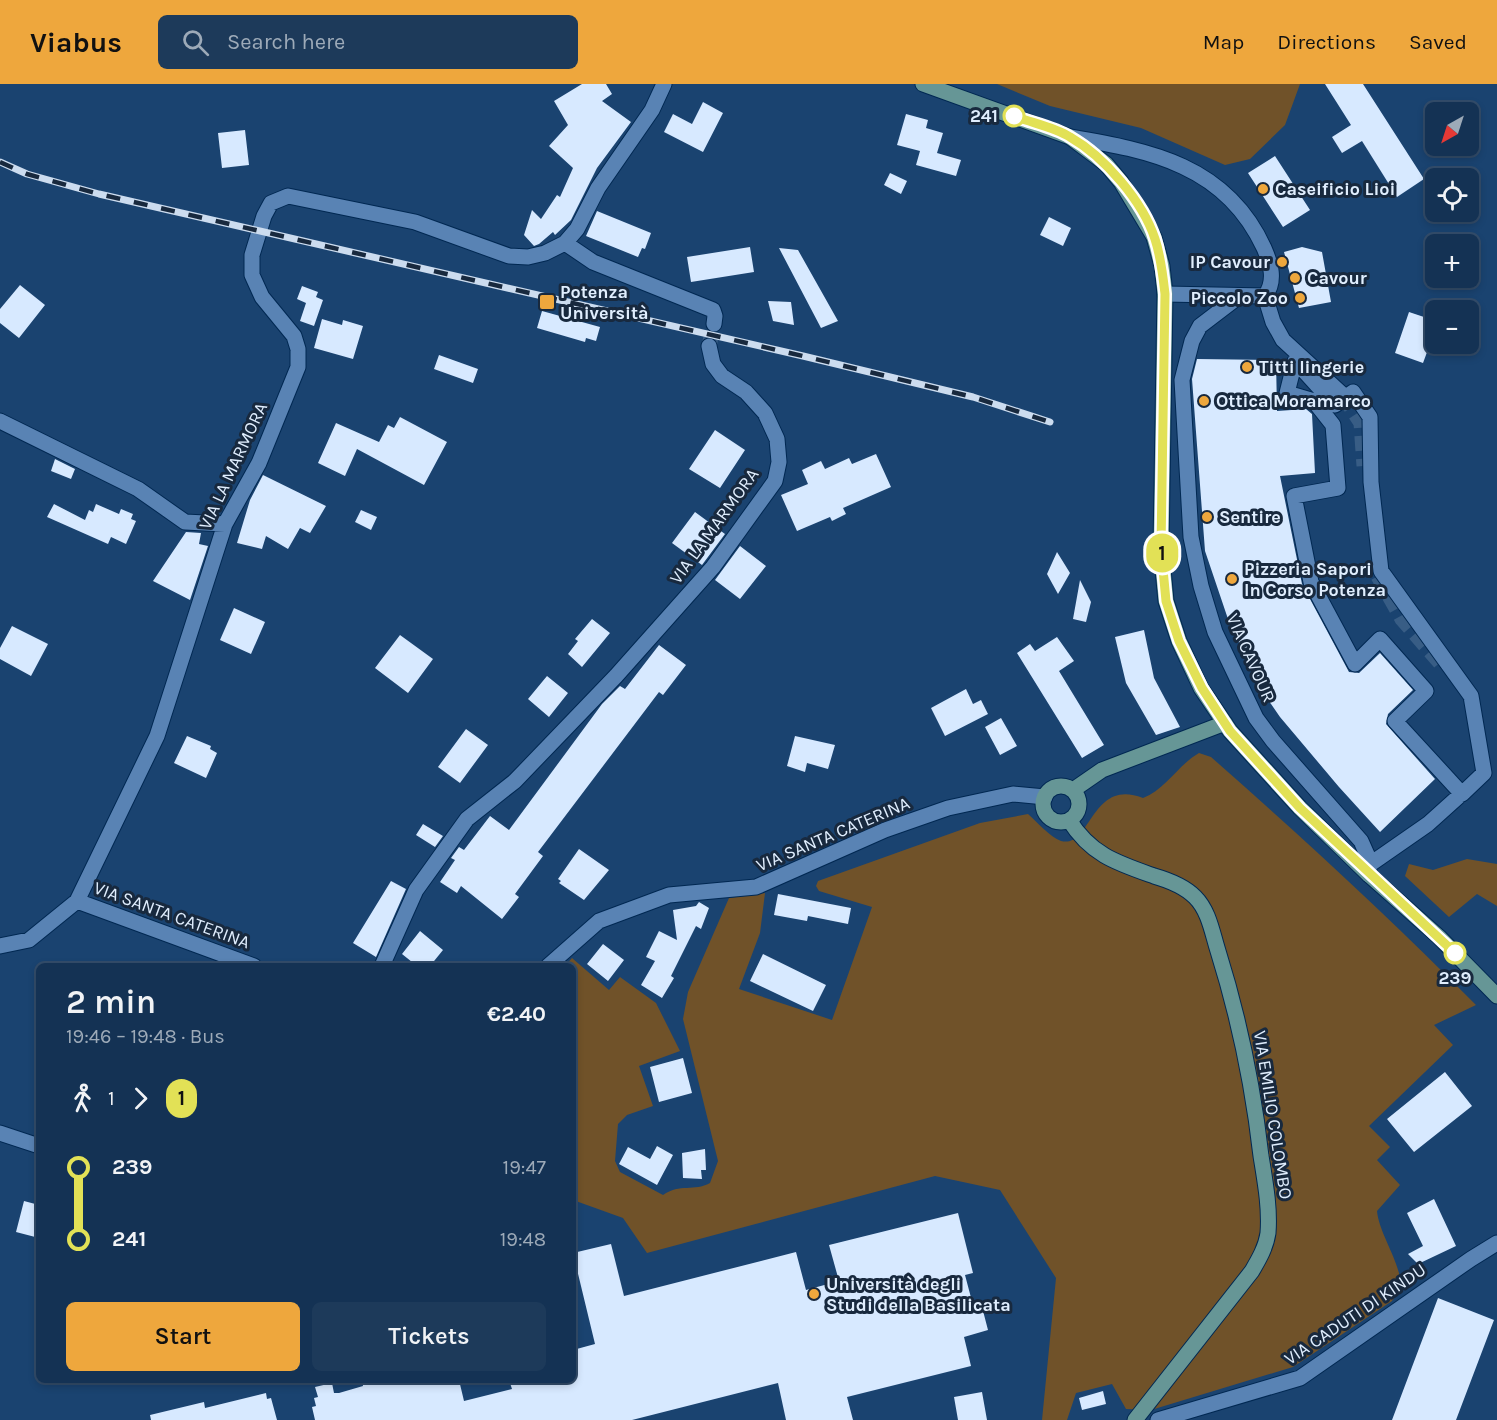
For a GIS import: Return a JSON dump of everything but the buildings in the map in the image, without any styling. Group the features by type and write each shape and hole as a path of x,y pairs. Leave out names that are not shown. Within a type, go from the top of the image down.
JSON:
{"main road":[{"name":"VIA CAVOUR","path":"923,84 1070,136 1106,164 1142,213 1154,237 1162,267 1165,294 1161,548 1166,601 1179,641 1202,688 1225,723 1300,808 1369,870 1497,996"},
{"name":"VIA SANTA CATERINA","path":"1045,797 1055,787 1061,786 1073,790 1102,770 1225,723"},
{"path":"1045,797 1044,808 1049,817 1059,822 1069,820 1079,806 1073,790"},
{"name":"VIA EMILIO COLOMBO","path":"1069,820 1092,849 1110,860 1173,882 1194,896 1203,908 1222,964 1246,1054 1268,1208 1268,1236 1262,1254 1252,1271 1135,1420"}],"street":[{"path":"664,84 647,117 598,188 577,229 565,243 593,262 713,310 714,324"},
{"name":"VIA CAVOUR","path":"1070,136 1136,148 1181,164 1214,184 1232,199 1256,231 1268,257 1273,280 1265,296"},
{"name":"VIA LA MARMORA","path":"77,901 157,736 225,524 259,463 298,367 298,350 294,336 262,297 252,274 252,255 264,216 272,203 288,196 415,222 508,256 528,257 545,253 565,243"},
{"path":"1165,294 1265,296 1273,322 1283,340 1343,395"},
{"name":"VIA CAVOUR","path":"1238,297 1200,326 1192,341 1182,380 1191,537 1201,586 1215,632 1256,718 1273,741 1361,841 1369,858 1369,870"},
{"name":"VIA LA MARMORA","path":"383,963 416,890 467,819 515,781 616,676 713,567 775,481 779,462 777,439 765,413 746,392 722,376 713,364 709,346"},
{"path":"1295,361 1335,405 1353,392 1370,417 1371,482 1381,571 1471,696 1484,773 1462,794 1395,721 1426,691 1380,639 1355,664 1311,582 1298,518 1294,496 1338,488 1333,425 1314,401 1287,393 1295,361"},
{"path":"0,421 138,489 185,522 225,524"},
{"name":"VIA SANTA CATERINA","path":"551,963 599,921 669,896 756,887 885,830 948,808 1013,794 1045,797"},
{"path":"1369,870 1428,824 1458,797"},
{"path":"0,946 29,940 77,901"},
{"name":"VIA SANTA CATERINA","path":"77,901 246,963"},
{"path":"0,1133 36,1145"},
{"name":"VIA CADUTI DI KINDU","path":"1158,1420 1300,1378 1471,1258 1497,1243"}],"shaded area":[{"path":"997,84 1300,84 1285,125 1250,159 1225,165 1141,128 1050,106"},
{"path":"1199,753 1211,757 1412,941 1476,1005 1434,1025 1453,1045 1369,1126 1390,1147 1377,1160 1400,1185 1377,1211 1400,1280 1399,1291 1392,1301 1293,1367 1151,1410 1126,1409 1112,1384 1076,1393 1067,1420 1042,1420 1056,1278 1000,1190 935,1176 647,1253 623,1218 576,1201 576,963 568,963 572,958 609,990 620,977 656,1003 680,1051 639,1066 653,1106 627,1115 618,1124 615,1161 620,1172 663,1195 675,1189 704,1186 710,1183 718,1161 683,1019 688,992 729,898 765,893 760,933 739,989 832,1020 872,907 819,891 816,886 818,881 980,823 1028,814 1057,839 1071,841 1079,835 1102,804 1112,797 1126,794 1143,798 1158,789"},
{"path":"1467,859 1497,864 1497,906 1477,894 1449,917 1405,876 1409,864 1433,870"}],"tunnel":[{"path":"709,346 714,324"},
{"path":"1343,395 1361,423 1364,466"},
{"path":"1378,576 1402,619 1442,665"}],"railway":[{"path":"0,162 27,174 99,194 803,356 973,397 1050,422"}],"bus line":[{"name":"1","path":"1014,116 1070,136 1106,164 1142,213 1154,237 1162,267 1165,294 1161,548 1166,601 1179,641 1202,688 1230,731 1300,808 1455,953"}],"place":[{"name":"241","path":"1014,116"},
{"name":"Caseificio Lioi","path":"1263,189"},
{"name":"IP Cavour","path":"1282,262"},
{"name":"Cavour","path":"1295,278"},
{"name":"Piccolo Zoo","path":"1300,298"},
{"name":"Potenza Università","path":"547,302"},
{"name":"Titti lingerie","path":"1247,367"},
{"name":"Ottica Moramarco","path":"1204,401"},
{"name":"Sentire","path":"1207,517"},
{"name":"Pizzeria Sapori In Corso Potenza","path":"1232,579"},
{"name":"239","path":"1455,953"},
{"name":"Università degli Studi della Basilicata","path":"814,1294"}]}
